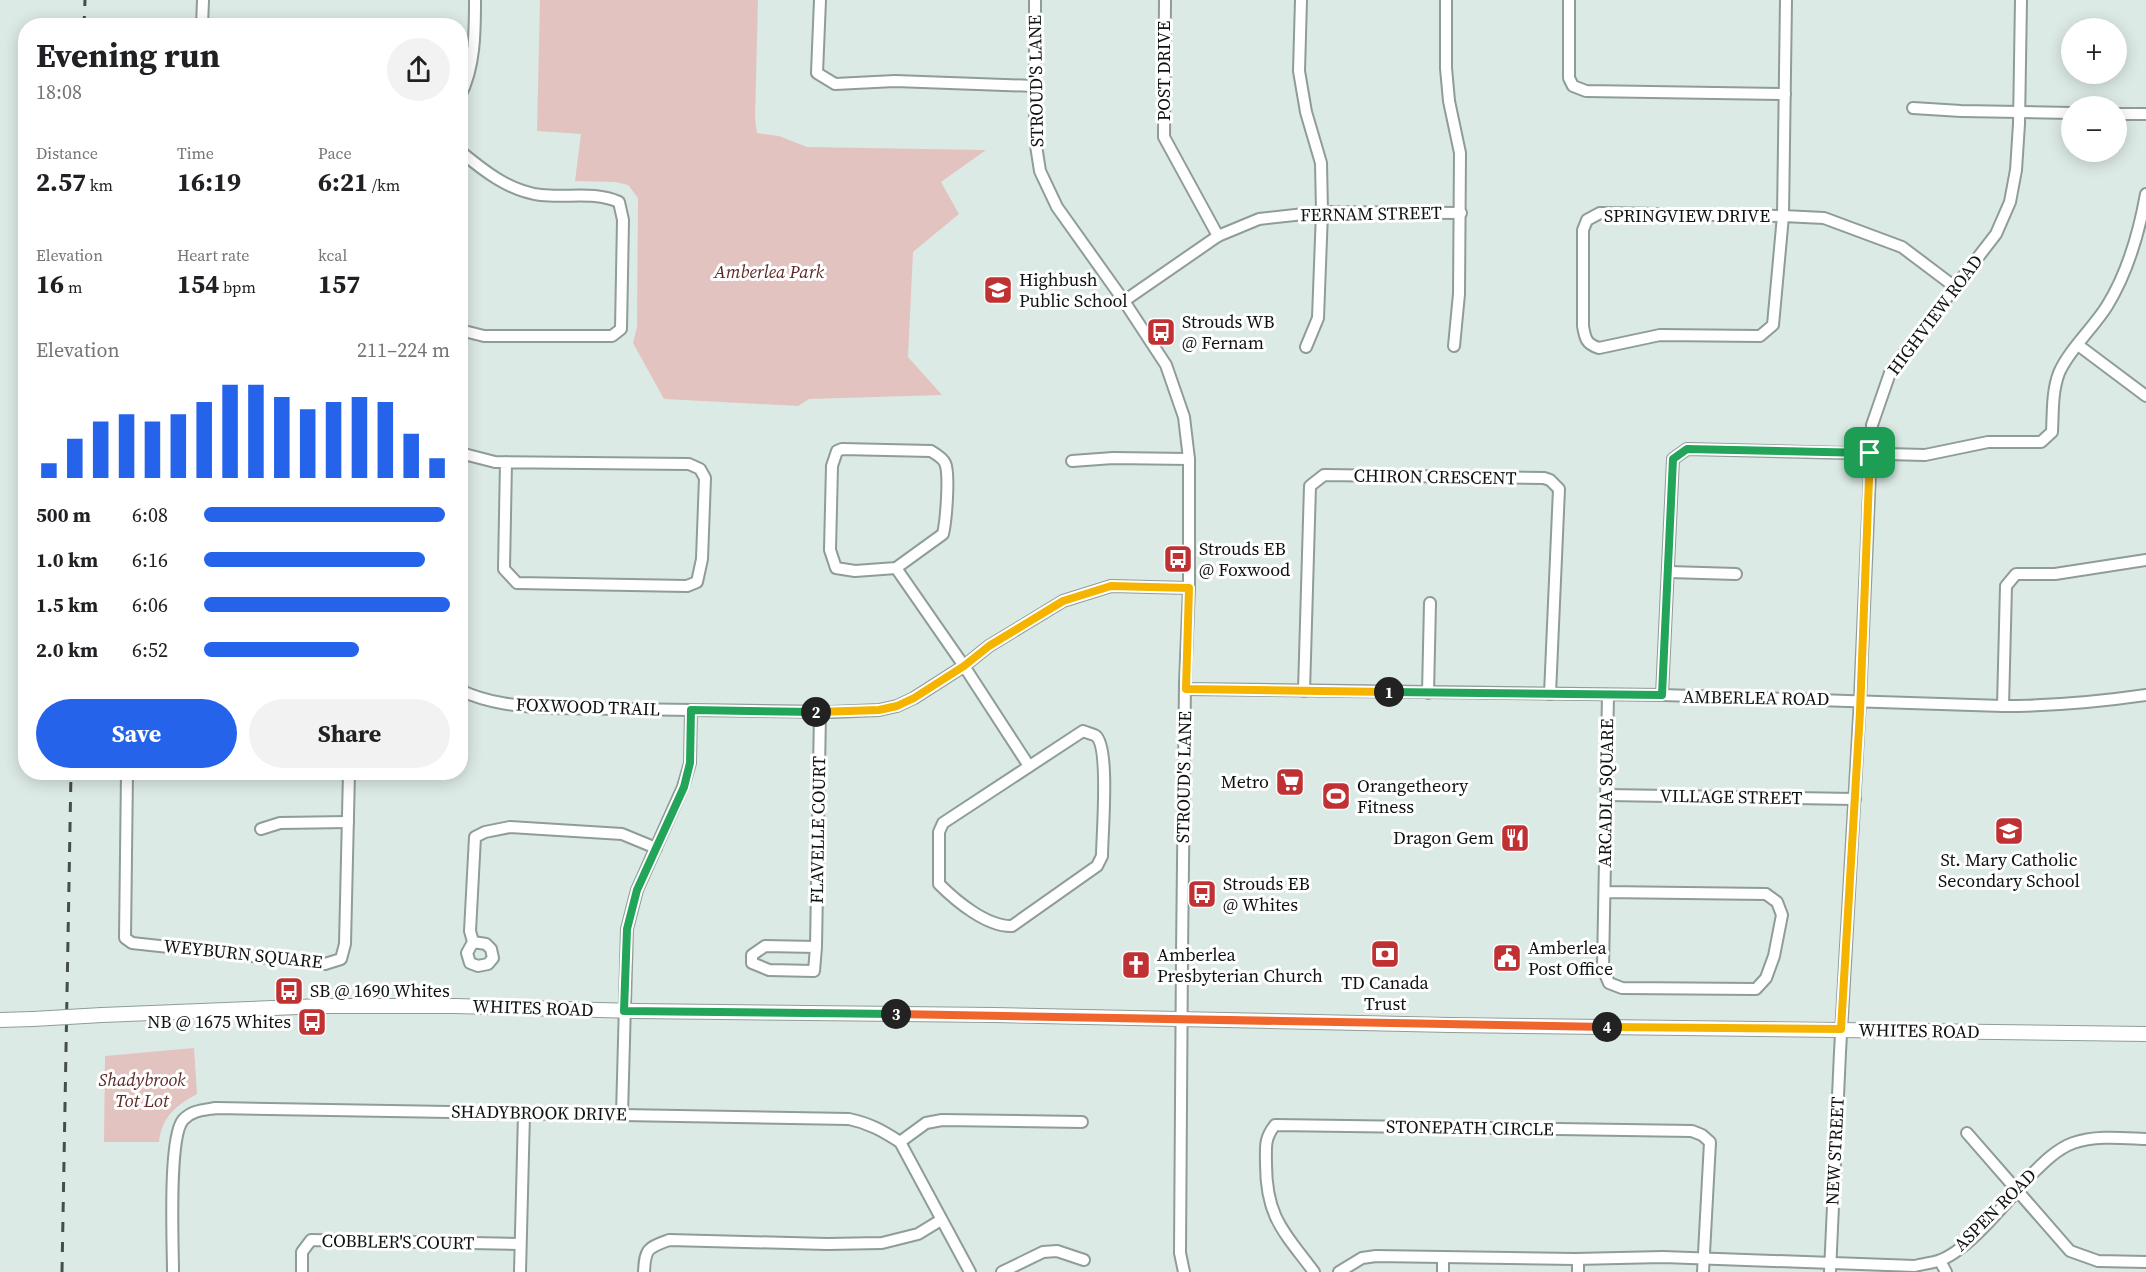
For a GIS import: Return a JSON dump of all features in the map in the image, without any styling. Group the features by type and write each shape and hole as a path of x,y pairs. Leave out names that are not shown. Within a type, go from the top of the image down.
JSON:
{"main road":[{"name":"WHITES ROAD","path":"0,1020 323,1006 455,1006 624,1011 2146,1034"}],"street":[{"path":"202,0 202,18"},
{"path":"468,82 475,37 475,0"},
{"path":"820,0 818,74 835,84 895,81 1035,86"},
{"name":"STROUD'S LANE","path":"1035,0 1035,139 1040,171 1057,207 1124,301 1166,366 1184,417 1189,459 1180,1253 1184,1272"},
{"name":"POST DRIVE","path":"1165,0 1164,136 1218,236"},
{"path":"1301,0 1299,71 1306,112 1321,163 1322,212 1318,318 1306,347"},
{"path":"1446,0 1446,68 1449,101 1460,153 1459,294 1454,346"},
{"path":"1569,0 1569,78 1573,86 1586,91 1785,94"},
{"name":"SPRINGVIEW DRIVE","path":"1783,216 1600,213 1587,220 1583,230 1585,339 1590,345 1599,348 1660,335 1760,336 1773,325 1783,216 1786,0"},
{"name":"HIGHVIEW ROAD","path":"1841,1029 1855,799 1872,425 1882,390 1891,370 1996,234 2010,202 2016,170 2020,0"},
{"path":"1913,108 2061,112"},
{"path":"2127,114 2146,114"},
{"path":"468,157 504,183 522,190 541,195 606,196 619,202 623,220 621,329 612,336 484,336 468,332"},
{"path":"1662,695 1673,459 1687,449 1925,455 1988,442 2041,442 2052,432 2055,386 2060,371 2107,306 2141,244 2146,194"},
{"name":"FERNAM STREET","path":"1124,301 1218,236 1258,219 1322,212 1461,213"},
{"path":"1783,216 1824,218 1902,247 1955,287"},
{"path":"2078,345 2146,396"},
{"path":"842,449 931,451 946,464 947,514 943,534 896,568 855,571 836,568 830,550 830,540 832,466 837,451 842,449"},
{"path":"468,455 495,462 506,462 689,464 700,470 705,478 702,559 698,582 687,586 517,583 504,568 506,462"},
{"path":"1072,461 1113,458 1189,459"},
{"name":"CHIRON CRESCENT","path":"1304,692 1310,486 1324,475 1544,478 1550,480 1559,489 1550,694"},
{"path":"2004,706 2006,586 2010,579 2016,574 2055,574 2146,560"},
{"path":"896,568 964,666 1029,766"},
{"path":"1669,572 1736,574"},
{"name":"FOXWOOD TRAIL","path":"468,694 506,705 550,708 820,712 879,710 897,706 914,698 964,666 989,646 1063,601 1111,586 1189,588"},
{"path":"1428,693 1430,603"},
{"name":"AMBERLEA ROAD","path":"1186,689 1662,695 2004,706 2086,704 2146,695"},
{"name":"ARCADIA SQUARE","path":"1605,892 1766,894 1777,902 1782,915 1774,956 1766,978 1756,989 1622,988 1609,984 1603,969 1608,695"},
{"path":"622,1115 627,929 637,890 684,787 690,763 691,710"},
{"name":"FLAVELLE COURT","path":"816,947 765,946 752,955 752,963 769,970 814,970 816,947 820,712"},
{"path":"1083,731 1096,736 1102,745 1104,762 1101,856 1097,866 1012,926 1002,926 993,924 949,895 939,884 939,831 943,823 1029,766 1083,731"},
{"name":"WEYBURN SQUARE","path":"127,780 125,938 132,943 325,964 341,959 345,944 349,780"},
{"name":"VILLAGE STREET","path":"1606,795 1855,799"},
{"path":"261,829 280,823 348,822"},
{"path":"473,942 470,932 475,837 484,832 510,828 622,834 656,848"},
{"name":"NEW STREET","path":"1830,1267 1841,1029"},
{"name":"SHADYBROOK DRIVE","path":"173,1272 174,1146 181,1122 192,1112 216,1108 849,1119 866,1122 900,1142"},
{"path":"520,1272 524,1114"},
{"path":"969,1272 900,1142 926,1123 942,1120 1082,1122"},
{"name":"STONEPATH CIRCLE","path":"1314,1272 1276,1222 1270,1206 1266,1176 1266,1144 1267,1135 1275,1125 1692,1131 1702,1135 1710,1142 1704,1258"},
{"path":"1967,1133 2070,1251 2098,1261 2146,1262"},
{"name":"ASPEN ROAD","path":"1339,1272 1362,1258 1376,1256 1704,1258 1830,1267 1915,1266 1940,1261 1958,1250 2055,1152 2070,1144 2101,1138 2146,1139"},
{"path":"644,1272 644,1256 650,1247 669,1240 827,1244 882,1242 918,1234 941,1220"},
{"name":"COBBLER'S COURT","path":"302,1272 302,1252 311,1240 520,1244"},
{"path":"1002,1272 1043,1252 1057,1251 1084,1260"},
{"path":"1443,1257 1443,1272"},
{"path":"1703,1272 1704,1258"},
{"path":"1578,1259 1578,1272"},
{"path":"1940,1261 1946,1272"}],"green space":[{"name":"Amberlea Park","path":"540,0 758,0 755,119 757,133 779,136 807,147 986,150 941,182 959,214 913,252 908,357 942,395 809,399 798,406 664,399 633,343 637,327 638,198 628,185 615,182 575,181 581,134 537,131"},
{"name":"Shadybrook Tot Lot","path":"194,1048 197,1094 171,1113 163,1126 159,1142 104,1142 105,1056"}],"railway":[{"path":"84,18 85,0"},
{"path":"62,1272 71,780"}],"place":[{"name":"Highbush Public School","path":"998,290"},
{"name":"Strouds WB @ Fernam","path":"1161,332"},
{"name":"Strouds EB @ Foxwood","path":"1178,559"},
{"name":"Metro","path":"1290,782"},
{"name":"Orangetheory Fitness","path":"1336,796"},
{"name":"St. Mary Catholic Secondary School","path":"2009,831"},
{"name":"Dragon Gem","path":"1515,838"},
{"name":"Strouds EB @ Whites","path":"1202,894"},
{"name":"TD Canada Trust","path":"1385,954"},
{"name":"Amberlea Post Office","path":"1507,958"},
{"name":"Amberlea Presbyterian Church","path":"1136,965"},
{"name":"SB @ 1690 Whites","path":"289,991"},
{"name":"NB @ 1675 Whites","path":"312,1022"}],"route":[{"path":"1687,449 1870,453 1860,712 1841,1029 624,1011 627,929 637,890 684,787 690,763 691,710 832,712 879,710 897,706 914,698 964,666 989,646 1063,601 1111,586 1189,588 1186,689 1662,695 1673,459 1687,449"}]}
